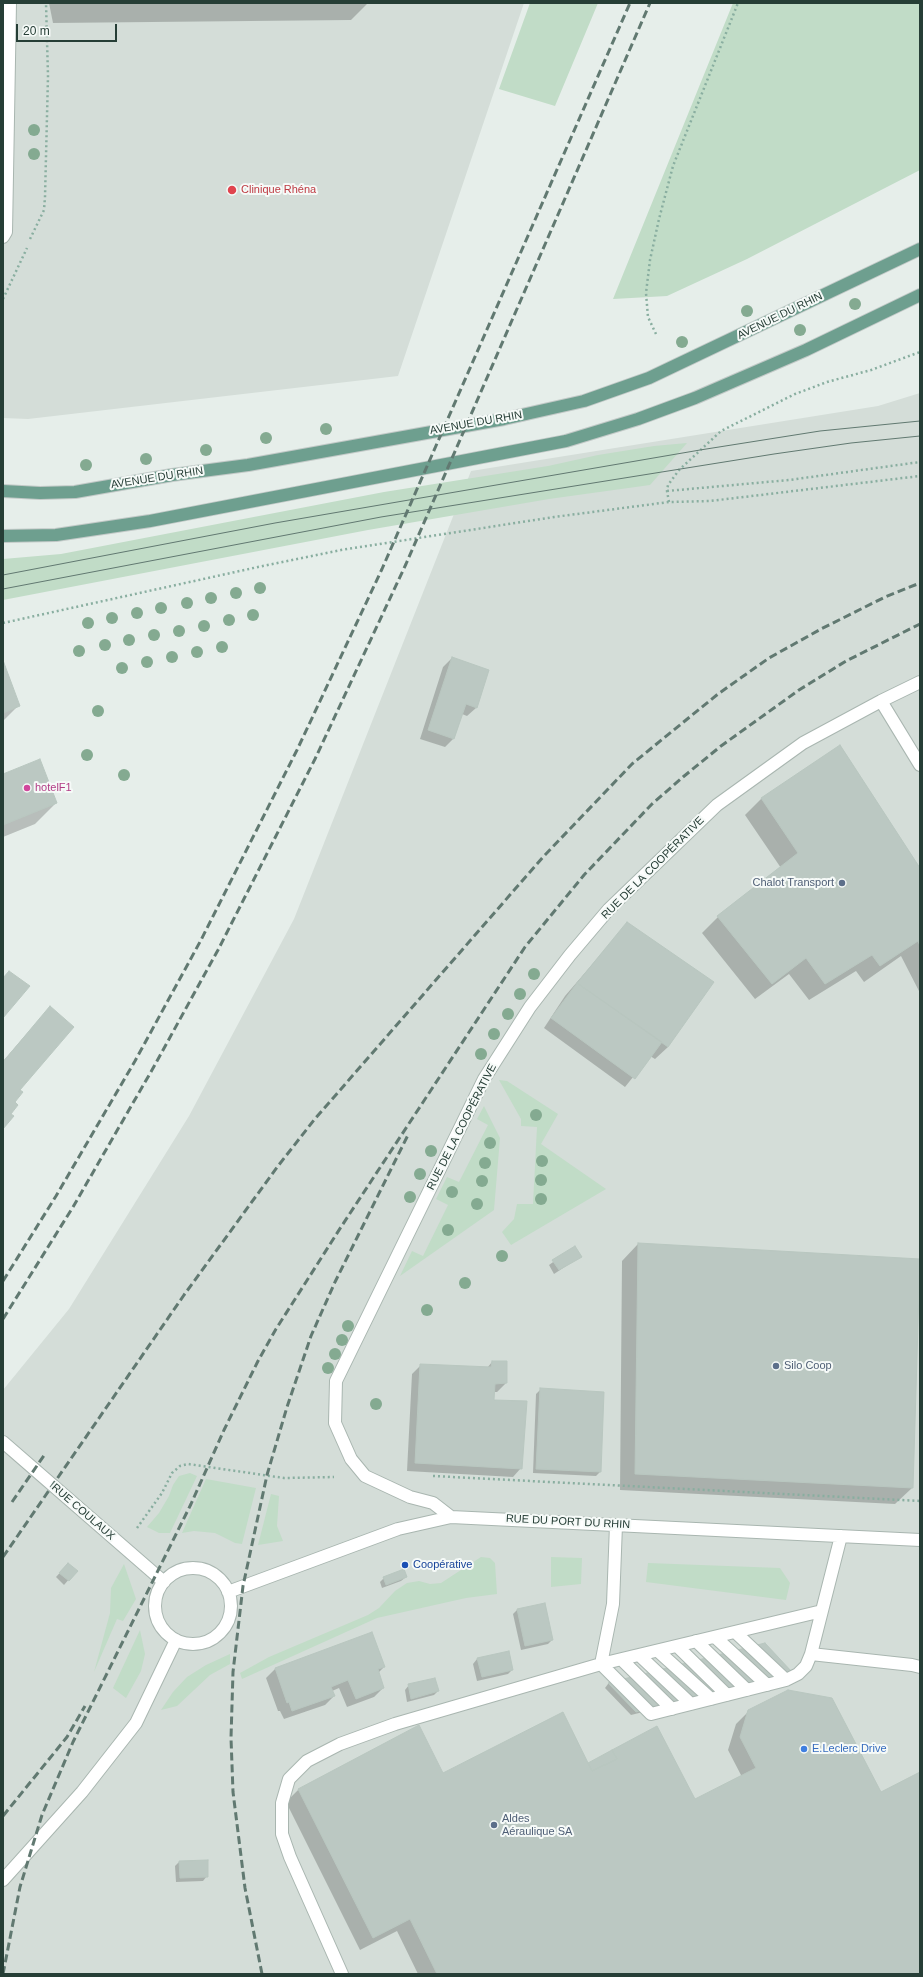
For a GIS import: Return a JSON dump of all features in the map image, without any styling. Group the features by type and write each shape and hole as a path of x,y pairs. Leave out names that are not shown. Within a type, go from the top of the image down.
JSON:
{"main road":[{"name":"AVENUE DU RHIN","path":"3,491 40,493 74,492 172,475 248,465 504,419 584,401 649,378 920,249"},
{"path":"3,536 56,534 150,521 566,441 638,419 695,398 806,350 920,295"}],"street":[{"path":"3,237 6,232 10,3"},
{"name":"RUE DE LA COOPÉRATIVE","path":"451,1517 433,1503 410,1497 365,1476 351,1459 335,1423 336,1381 484,1079 530,1006 609,909 717,805 803,743 880,701 920,682"},
{"path":"880,701 920,765"},
{"name":"RUE COULAUX","path":"3,1442 164,1582"},
{"name":"RUE DU PORT DU RHIN","path":"228,1592 398,1529 451,1517 920,1540"},
{"path":"601,1664 613,1604 616,1525"},
{"path":"601,1664 651,1714 786,1680 798,1674 806,1666 811,1654 841,1536"},
{"path":"188,1568 210,1572 219,1579 228,1592 231,1604 230,1616 226,1626 214,1638 198,1645 181,1643 166,1634 157,1620 155,1609 156,1598 164,1582 177,1572 188,1568"},
{"path":"342,1974 290,1857 282,1834 282,1802 289,1779 307,1761 340,1744 394,1724 601,1664 822,1611"},
{"path":"735,1632 786,1680"},
{"path":"715,1637 767,1685"},
{"path":"3,1880 82,1792 136,1723 176,1640"},
{"path":"696,1641 747,1690"},
{"path":"677,1646 727,1695"},
{"path":"658,1651 711,1699"},
{"path":"811,1654 920,1667"},
{"path":"639,1655 691,1704"},
{"path":"622,1660 672,1709"}],"path":[{"path":"3,299 44,210 48,76 46,3"},
{"path":"656,334 648,317 646,293 650,260 658,219 673,166 738,3"},
{"path":"670,502 667,491 668,485 679,470 709,440 736,422 796,394 827,382 871,370 920,352"},
{"path":"667,491 789,480 920,462"},
{"path":"3,623 258,566 341,550 554,517 670,502 710,501 920,476"},
{"path":"132,1534 162,1493 172,1473 180,1466 188,1464 284,1478 365,1476"},
{"path":"430,1476 920,1501"}],"shaded area":[{"name":"Clinique Rhéna","path":"3,3 524,3 398,376 28,419 3,418"},
{"path":"920,393 920,1974 3,1974 3,1390 69,1309 189,1116 294,919 471,471 878,406"}],"green space":[{"path":"530,3 598,3 555,106 499,89"},
{"path":"733,3 920,3 920,170 747,259 667,296 613,299"},
{"path":"687,443 650,485 549,499 368,530 3,600 3,559 61,554 384,492 548,466 598,455 654,446"},
{"path":"499,1080 507,1081 558,1114 541,1144 606,1189 511,1245 502,1232 514,1219 517,1204 533,1204 537,1127 521,1126 521,1119"},
{"path":"484,1106 500,1138 494,1210 400,1276 412,1251 423,1256 448,1205 436,1199 447,1177 459,1182 488,1125 477,1119"},
{"path":"190,1473 197,1476 170,1533 159,1533 147,1527 159,1513 179,1476"},
{"path":"206,1479 256,1488 242,1544 235,1543 215,1533 194,1531 182,1533"},
{"path":"271,1494 279,1496 277,1526 283,1541 258,1545"},
{"path":"481,1557 490,1558 495,1563 497,1594 466,1598 377,1618 242,1679 240,1673 269,1657 368,1615 379,1608 395,1591 407,1583 419,1581 430,1584 441,1583"},
{"path":"551,1557 582,1558 581,1584 551,1587"},
{"path":"648,1563 780,1568 790,1583 786,1600 646,1582"},
{"path":"124,1564 136,1599 123,1621 117,1619 94,1672 110,1613 111,1588"},
{"path":"140,1630 145,1654 141,1671 126,1698 113,1688"},
{"path":"230,1654 230,1664 210,1675 177,1706 161,1710 173,1692 187,1677 206,1665"}],"building":[{"path":"452,657 489,670 477,708 466,704 454,739 428,730"},
{"path":"4,663 20,706 3,713 3,664"},
{"path":"840,745 920,868 920,946 918,941 880,966 872,955 825,984 806,958 772,984 717,916 798,853 761,798"},
{"name":"hotelF1","path":"40,759 57,803 3,825 3,774"},
{"path":"627,922 714,982 668,1047 577,983"},
{"path":"9,971 30,986 3,1018 3,978"},
{"path":"577,983 662,1042 635,1079 551,1018"},
{"path":"50,1006 74,1027 20,1090 23,1092 15,1102 18,1105 11,1114 14,1116 3,1129 3,1062"},
{"name":"Silo Coop","path":"638,1243 920,1259 913,1488 635,1474"},
{"path":"575,1246 582,1257 559,1270 552,1260"},
{"path":"492,1361 507,1361 507,1383 495,1384 494,1400 527,1401 522,1469 415,1463 420,1364 491,1367"},
{"path":"540,1388 604,1392 601,1472 536,1469"},
{"path":"68,1563 78,1571 69,1581 59,1573"},
{"path":"404,1569 407,1577 386,1585 383,1577"},
{"path":"545,1603 553,1640 525,1646 517,1609"},
{"path":"372,1632 385,1667 378,1669 384,1688 356,1699 348,1680 331,1687 335,1696 292,1711 289,1702 287,1703 275,1668"},
{"path":"765,1643 792,1672 636,1712 608,1683"},
{"path":"509,1651 513,1670 482,1677 477,1658"},
{"path":"435,1678 439,1691 411,1699 408,1684"},
{"path":"788,1690 832,1698 881,1792 920,1772 920,1974 437,1974 410,1919 373,1938 298,1789 419,1725 443,1773 563,1712 592,1771 617,1759 612,1750 657,1726 695,1799 756,1768 740,1737 748,1710"},
{"path":"612,1750 617,1759 592,1771 588,1763"},
{"path":"208,1860 208,1877 180,1878 179,1861"}],"tram line":[{"path":"3,575 275,523 700,450 820,431 920,421"},
{"path":"3,589 381,517 774,454 851,443 920,436"}],"railway":[{"path":"3,1281 56,1196 135,1061 201,940 297,750 382,569 630,3"},
{"path":"3,1319 73,1207 152,1070 218,950 315,759 406,564 650,3"},
{"path":"3,1557 184,1295 278,1166 314,1120 543,857 632,764 718,694 769,658 821,629 885,597 920,583"},
{"path":"3,1974 20,1887 42,1815 73,1742 191,1504 224,1430 258,1361 276,1329 341,1227 525,947 584,875 652,804 683,777 721,746 799,690 846,661 920,624"},
{"path":"262,1974 245,1888 233,1792 231,1738 233,1672 243,1586 267,1475 287,1407 311,1336 335,1282 408,1135"},
{"path":"12,1502 45,1454"},
{"path":"3,1816 67,1737 85,1706"}],"place":[{"name":"Clinique Rhéna","path":"232,190"},
{"name":"hotelF1","path":"27,788"},
{"name":"Chalot Transport","path":"842,883"},
{"name":"Silo Coop","path":"776,1366"},
{"name":"Coopérative","path":"405,1565"},
{"name":"E.Leclerc Drive","path":"804,1749"},
{"name":"Aldes Aéraulique SA","path":"494,1825"}]}
